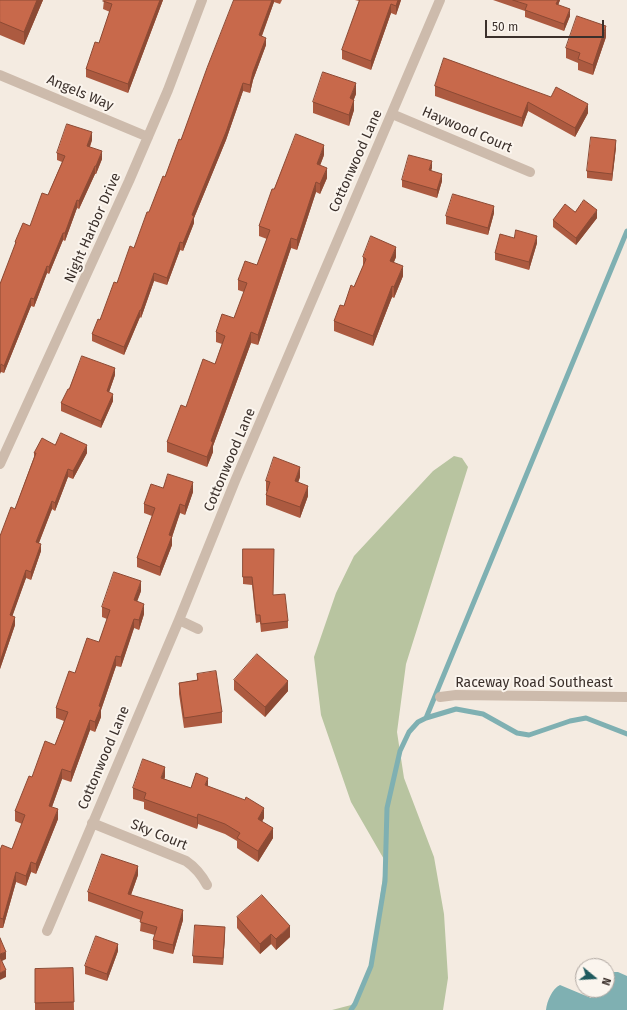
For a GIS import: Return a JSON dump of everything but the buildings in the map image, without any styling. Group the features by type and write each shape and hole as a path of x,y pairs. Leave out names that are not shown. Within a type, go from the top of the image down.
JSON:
{"street":[{"name":"Night Harbor Drive","path":"0,464 105,237 148,136 202,0"},
{"name":"Cottonwood Lane","path":"47,931 179,620 238,474 440,0"},
{"name":"Angels Way","path":"0,75 148,136"},
{"name":"Haywood Court","path":"392,114 530,172"},
{"path":"179,620 198,629"},
{"name":"Raceway Road Southeast","path":"440,697 456,695 627,697"},
{"name":"Sky Court","path":"92,823 186,860 200,872 207,884"}],"green space":[{"path":"454,456 462,458 468,467 406,664 397,732 404,778 434,857 444,914 448,978 443,1010 332,1010 355,1004 371,966 385,861 351,802 321,715 314,657 336,593 354,556 433,471"}],"water":[{"path":"615,972 618,972 627,976 627,1010 546,1010 550,996 560,985 575,991 575,998 615,998"}],"waterway":[{"path":"426,718 627,231"},
{"path":"351,1010 371,966 385,881 387,808 400,751 409,732 418,722 456,709 483,714 517,733 529,735 570,721 586,718 627,734"}]}
